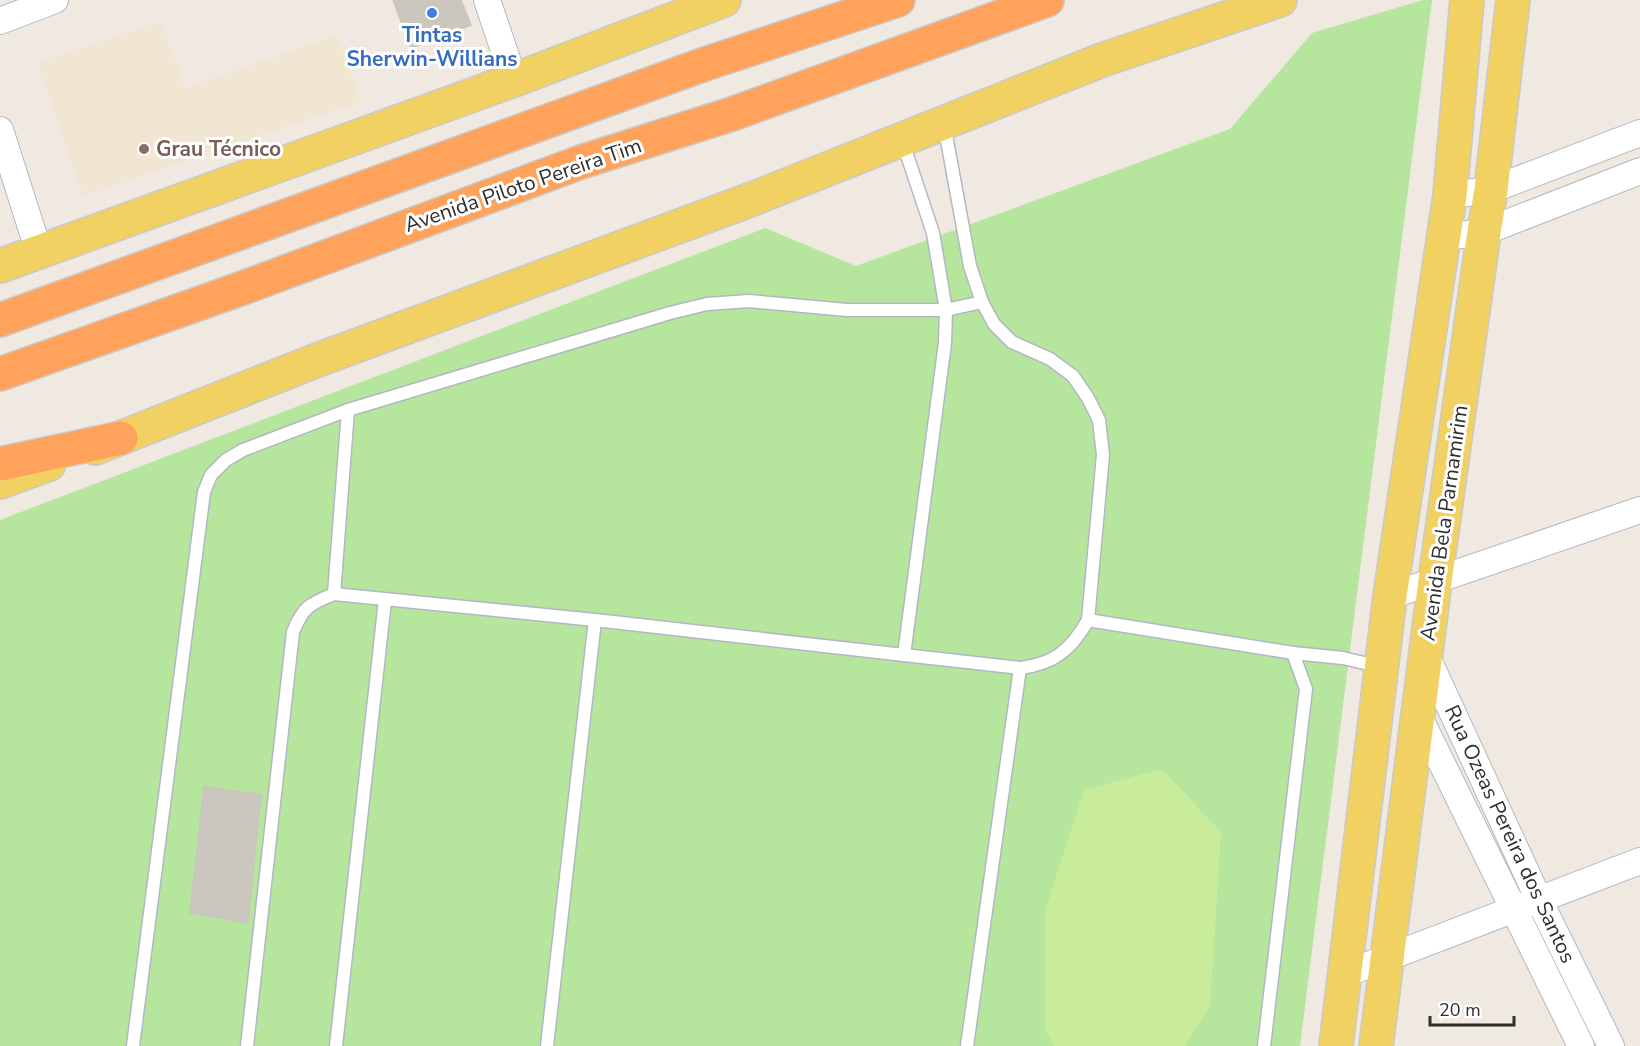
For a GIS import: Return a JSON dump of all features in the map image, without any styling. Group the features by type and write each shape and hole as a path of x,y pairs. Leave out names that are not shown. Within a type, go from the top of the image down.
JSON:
{"highway":[{"path":"0,320 705,64 898,0"},
{"name":"Avenida Piloto Pereira Tim","path":"0,374 240,289 581,162 732,114 1047,0"},
{"path":"0,464 121,438"}],"main road":[{"path":"0,266 514,80 724,0"},
{"path":"0,482 121,438 315,361 747,201 1102,60 1280,0"},
{"name":"Avenida Bela Parnamirim","path":"1336,1046 1390,596 1450,195 1467,0"},
{"name":"Avenida Bela Parnamirim","path":"1376,1046 1435,581 1491,190 1513,0"}],"street":[{"path":"0,21 55,0"},
{"path":"487,0 514,80"},
{"path":"0,130 39,252"},
{"path":"1450,195 1491,190 1640,133"},
{"path":"1444,237 1484,232 1640,171"},
{"path":"1390,596 1640,510"},
{"name":"Rua Ozeas Pereira dos Santos","path":"1426,655 1539,900 1611,1046"},
{"name":"Rua Ozeas Pereira dos Santos","path":"1419,717 1581,1046"},
{"path":"1345,974 1640,861"}],"lane":[{"path":"247,1046 292,632 300,614 314,602 334,594 595,620 1020,668 1036,666 1053,659 1073,643 1088,620 1103,455 1099,420 1073,376 1050,359 1011,342 994,324 982,302 970,266 944,122"},
{"path":"902,140 933,233 946,310 945,343 904,655"},
{"path":"133,1046 204,492 211,475 226,460 234,454 348,410 670,313 707,304 749,301 847,310 946,310 982,302"},
{"path":"334,594 348,410"},
{"path":"336,1046 385,600"},
{"path":"547,1046 595,620"},
{"path":"1088,620 1293,653 1343,658 1381,668"},
{"path":"1264,1046 1306,689 1293,653"},
{"path":"967,1046 1020,668"}],"shaded area":[{"name":"Grau Técnico","path":"161,21 185,88 337,35 360,102 83,196 37,63"}],"green space":[{"path":"1423,0 1432,0 1300,1046 0,1046 0,520 765,228 856,266 1230,129 1312,33"},
{"path":"1162,769 1221,832 1210,1006 1185,1046 1054,1046 1045,1030 1045,911 1084,790"}],"building":[{"name":"Tintas Sherwin-Willians","path":"393,0 461,0 471,25 411,48"},
{"path":"204,786 261,795 248,923 190,913"}],"place":[{"name":"Tintas Sherwin-Willians","path":"432,13"},
{"name":"Grau Técnico","path":"144,149"}]}
